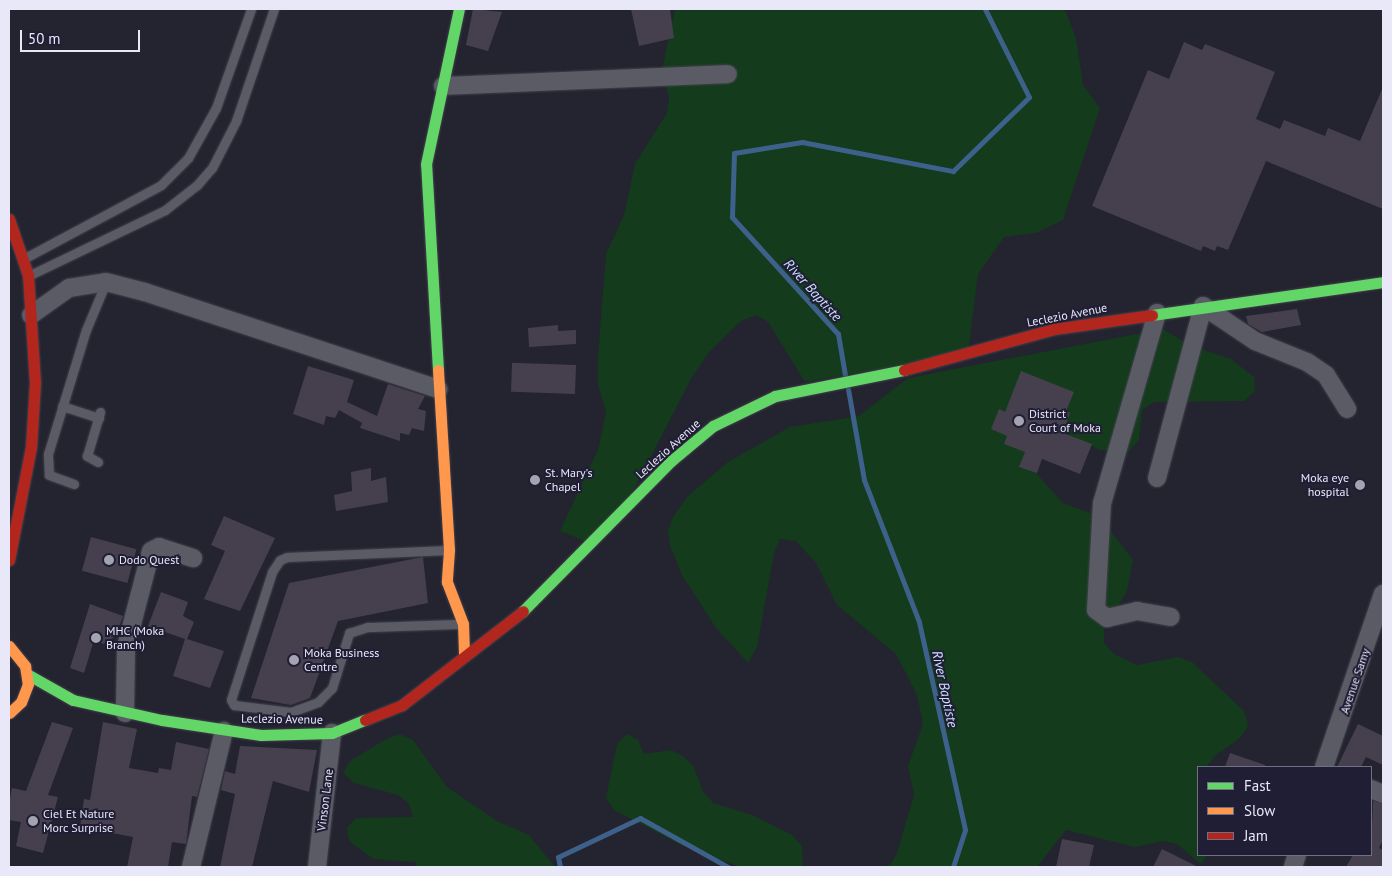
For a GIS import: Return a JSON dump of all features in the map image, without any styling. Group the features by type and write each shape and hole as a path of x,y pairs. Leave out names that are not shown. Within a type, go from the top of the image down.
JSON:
{"main road":[{"path":"459,9 426,164 449,550 447,582 454,595 463,624 464,656"},
{"path":"9,219 24,258 28,275 35,382 31,447 9,560"},
{"name":"Leclezio Avenue","path":"50,700 73,700 125,713 224,731 271,735 332,733 402,705 521,613 671,461 713,426 775,396 918,366 1054,329 1203,306 1383,282"},
{"path":"9,646 21,657 28,674 21,702 9,713"},
{"name":"Leclezio Avenue","path":"28,674 73,700"},
{"path":"21,702 35,701"}],"street":[{"path":"443,86 728,74"},
{"path":"31,315 69,288 106,282 145,292 438,389"},
{"path":"1157,478 1203,306 1255,341 1307,362 1326,376 1347,409"},
{"path":"1157,313 1102,502 1096,610 1106,618 1137,611 1170,617"},
{"path":"125,713 126,648 151,551 159,547 193,558"},
{"name":"Avenue Samy","path":"1324,766 1377,638 1383,594"},
{"path":"190,867 224,731"},
{"name":"Vinson Lane","path":"317,867 332,733"}],"lane":[{"path":"24,258 161,185 188,158 216,108 251,9"},
{"path":"28,275 165,210 197,185 212,168 236,121 274,9"},
{"path":"74,484 52,477 47,471 48,454 86,330 106,282"},
{"path":"62,406 99,415 87,456 98,462"},
{"path":"449,550 287,556 280,560 272,572 231,700 234,705 291,712 318,702 332,688 349,633 368,627 463,624"}],"green space":[{"path":"675,9 1061,9 1066,12 1076,38 1083,85 1100,108 1063,220 1036,233 1004,237 978,274 968,353 805,382 768,322 756,315 741,321 709,352 692,377 611,534 585,541 560,531 598,450 606,412 598,384 598,356 606,254 624,215 635,164 667,113 669,98 662,70"},
{"path":"1163,329 1191,346 1231,359 1254,377 1255,391 1244,401 1154,402 1142,410 1139,440 1129,451 1100,450 1060,431 1045,433 1035,472 1063,503 1099,516 1133,560 1127,591 1104,629 1104,643 1114,654 1137,665 1178,657 1192,662 1244,711 1248,726 1240,738 1216,755 1207,766 1197,766 1197,856 1206,856 1201,864 1177,844 1163,841 1135,847 1066,830 1037,867 881,867 891,864 897,853 914,795 908,766 923,724 917,695 896,654 837,605 816,563 796,541 780,539 774,553 757,647 748,663 716,628 682,575 670,546 668,530 673,517 688,496 728,462 790,427 859,416 908,378"},
{"path":"400,734 413,740 447,787 497,821 529,835 555,867 416,867 416,862 373,859 349,841 347,828 356,818 413,817 409,804 398,795 354,783 343,773 350,761 386,739"},
{"path":"627,734 638,740 644,754 671,750 683,756 693,765 703,791 713,803 752,815 792,835 802,846 803,867 740,867 681,845 614,810 606,798 617,744"}],"building":[{"path":"473,9 502,12 488,51 466,45"},
{"path":"631,9 670,9 674,38 639,46"},
{"path":"1184,42 1202,50 1205,44 1275,72 1256,119 1280,129 1284,120 1325,136 1328,128 1360,141 1383,87 1383,209 1266,161 1228,250 1217,246 1215,251 1203,246 1201,251 1092,206 1148,70 1169,79"},
{"path":"1297,309 1301,325 1262,332 1248,324 1246,316"},
{"path":"558,325 558,331 576,330 576,344 529,347 528,328"},
{"path":"512,363 576,365 575,394 511,392"},
{"path":"308,366 354,380 347,402 377,416 388,384 425,396 418,409 426,411 424,431 412,428 409,435 400,433 400,441 360,428 362,423 339,410 335,418 326,416 324,425 293,414"},
{"name":"District Court of Moka","path":"1021,371 1074,392 1066,411 1070,413 1063,433 1092,444 1080,474 1042,459 1037,473 1019,467 1025,452 1004,444 1007,436 991,429 999,409 1005,412"},
{"path":"371,468 371,481 386,477 388,502 336,511 334,495 352,491 351,472"},
{"path":"224,516 275,538 240,611 204,599 225,551 211,545"},
{"name":"Dodo Quest","path":"91,537 136,549 127,583 82,571"},
{"name":"Moka Business Centre","path":"423,557 428,603 338,621 310,698 291,705 251,698 289,583"},
{"path":"161,592 188,602 183,616 194,622 187,639 224,651 210,688 173,676 185,639 148,626"},
{"name":"MHC (Moka Branch)","path":"90,604 123,616 116,636 103,644 94,640 84,673 70,668"},
{"path":"52,722 73,728 48,795 58,797 43,853 16,846 21,822 9,820 9,803 12,788 26,791"},
{"path":"103,722 137,729 129,768 158,773 159,768 171,770 176,742 209,749 197,797 192,796 186,844 172,842 168,867 127,867 133,837 80,827 84,799 90,800"},
{"path":"1358,724 1383,736 1383,765 1366,757 1362,766 1337,766"},
{"path":"240,746 317,750 309,792 273,781 252,867 220,867 235,794 221,790 225,771 235,774"},
{"path":"1230,753 1265,765 1265,766 1225,766"},
{"path":"1373,801 1383,804 1383,840 1379,848 1383,850 1383,867 1346,867 1352,856 1372,856"},
{"path":"1062,839 1094,845 1089,867 1056,867"},
{"path":"1162,849 1198,867 1153,867"}],"waterway":[{"name":"River Baptiste","path":"845,375 838,334 732,217 734,153 802,142 953,171 1029,97 985,9"},
{"name":"River Baptiste","path":"848,389 864,480 919,622 965,830 953,867"},
{"name":"River Baptiste","path":"560,867 558,857 640,818 728,867"}],"traffic: fast":[{"path":"438,370 426,164 459,9"},
{"path":"1152,315 1383,282"},
{"path":"523,611 671,461 713,426 775,396 904,370"},
{"path":"27,674 73,700 162,720 261,735 332,733 365,720"}],"traffic: slow":[{"path":"438,370 449,550 447,582 463,624 464,656"},
{"path":"9,646 25,666 28,684 21,702 9,713"}],"traffic: jam":[{"path":"9,219 28,275 35,382 31,447 9,560"},
{"path":"904,370 1054,329 1152,315"},
{"path":"365,720 402,705 523,611"}],"place":[{"name":"District Court of Moka","path":"1019,421"},
{"name":"St. Mary's Chapel","path":"535,480"},
{"name":"Moka eye hospital","path":"1360,485"},
{"name":"Dodo Quest","path":"109,560"},
{"name":"MHC (Moka Branch)","path":"96,638"},
{"name":"Moka Business Centre","path":"294,660"},
{"name":"Ciel Et Nature Morc Surprise","path":"33,821"}]}
